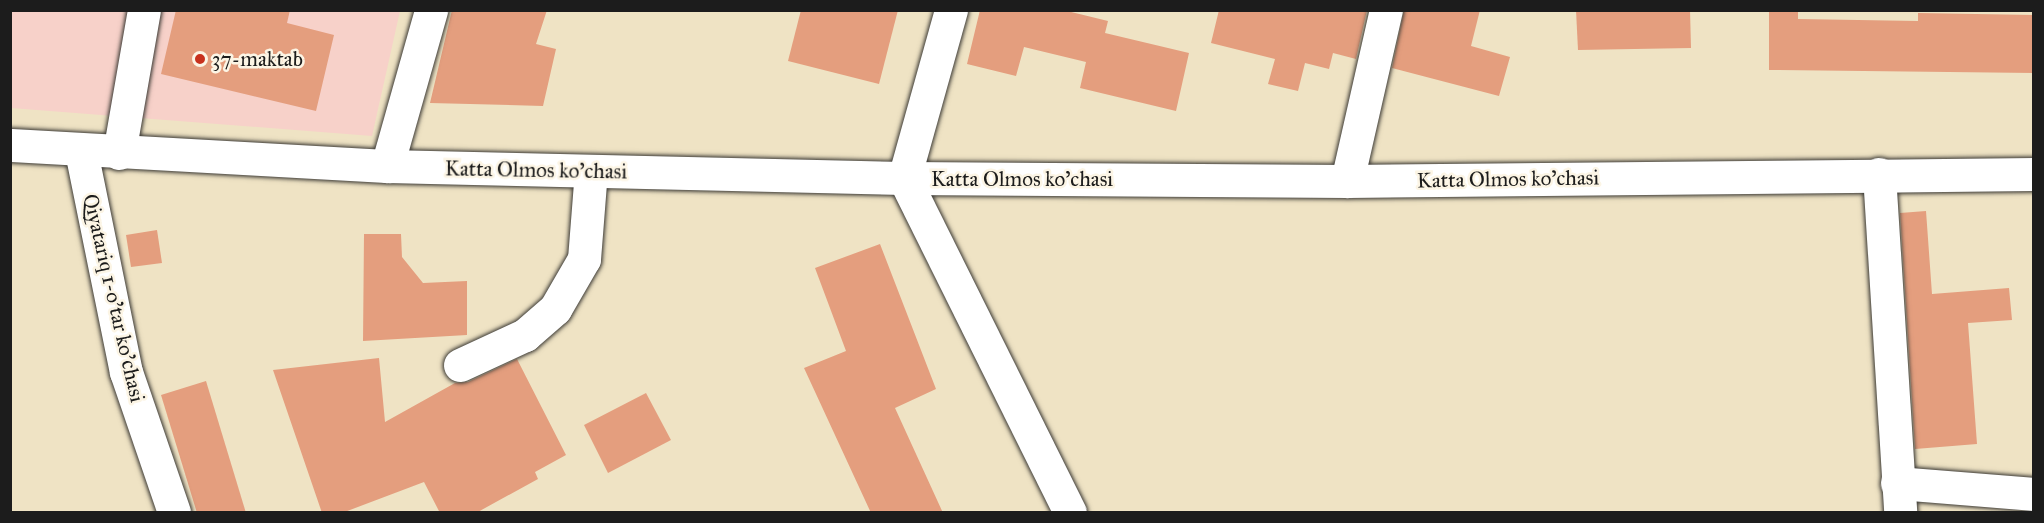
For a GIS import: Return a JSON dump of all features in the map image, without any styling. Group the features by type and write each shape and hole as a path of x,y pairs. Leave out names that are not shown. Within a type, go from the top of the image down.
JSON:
{"street":[{"path":"119,153 144,10"},
{"path":"387,166 431,10"},
{"path":"951,10 904,178 1070,513"},
{"path":"1347,181 1386,10"},
{"name":"Katta Olmos ko'chasi","path":"10,145 81,151 387,166 904,178 1347,181 2034,174"},
{"name":"Qiyatariq 1-o'tar ko'chasi","path":"81,151 126,372 174,513"},
{"path":"460,365 525,335 555,309 584,259 591,171"},
{"path":"1879,174 1898,498 2034,494"}],"shaded area":[{"name":"37-maktab","path":"10,11 400,11 372,136 11,108"}],"building":[{"path":"176,10 290,10 287,23 334,35 316,111 161,74"},
{"path":"452,10 547,10 536,44 556,49 543,106 430,103"},
{"path":"801,10 898,10 879,84 788,61"},
{"path":"980,10 1063,10 1108,21 1105,33 1189,53 1176,111 1080,88 1086,62 1024,47 1016,76 967,64"},
{"path":"1219,10 1367,10 1356,59 1333,53 1329,69 1305,63 1298,91 1268,84 1275,59 1211,43"},
{"path":"1404,10 1480,10 1471,46 1510,57 1499,96 1392,68"},
{"path":"1576,10 1690,10 1691,48 1578,50"},
{"path":"1769,10 1798,10 1798,19 1918,21 1918,13 2034,15 2034,73 1769,70"},
{"path":"1926,211 1932,294 2009,288 2012,320 1968,323 1977,444 1915,449 1900,213"},
{"path":"157,230 162,263 131,267 126,235"},
{"path":"364,234 401,234 402,257 423,283 467,281 467,335 363,341"},
{"path":"880,244 936,389 895,408 943,513 871,513 804,368 846,351 815,268"},
{"path":"379,358 385,422 455,383 468,382 517,359 566,455 535,472 538,479 476,513 440,513 424,482 342,513 322,513 273,370"},
{"path":"206,381 246,513 197,513 161,395"},
{"path":"646,393 671,440 608,473 584,425"}],"place":[{"name":"37-maktab","path":"200,59"}]}
